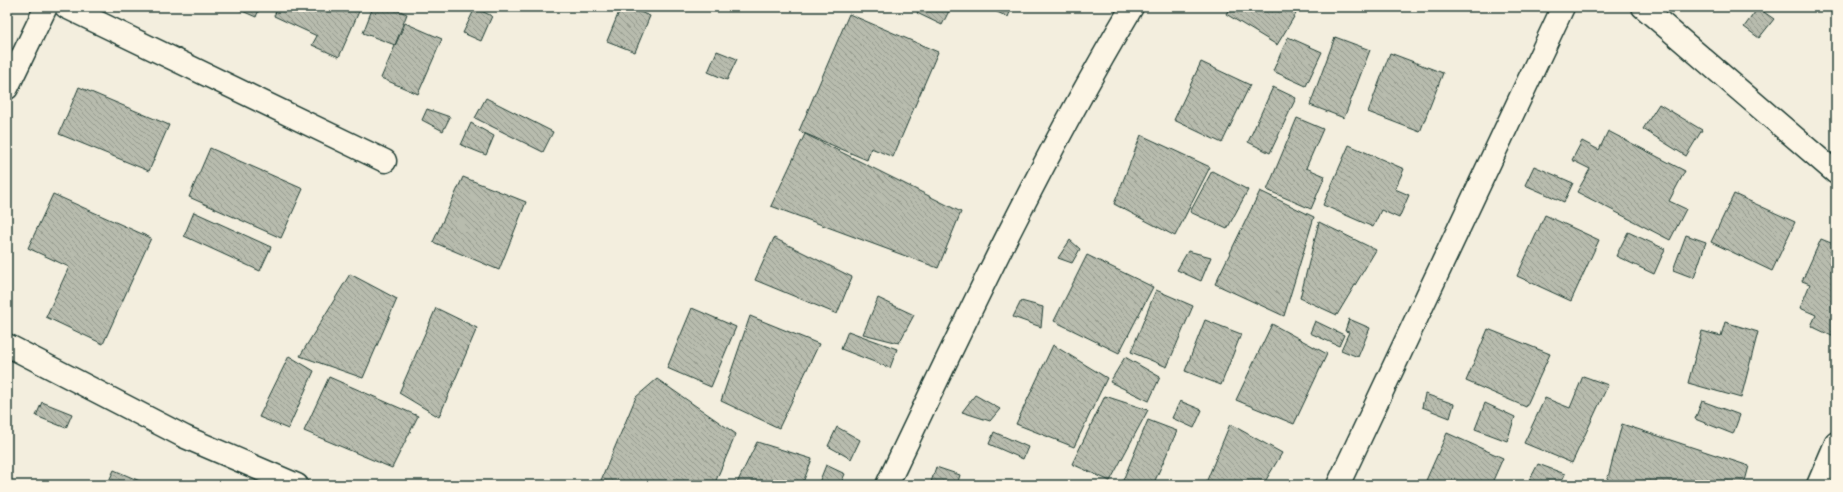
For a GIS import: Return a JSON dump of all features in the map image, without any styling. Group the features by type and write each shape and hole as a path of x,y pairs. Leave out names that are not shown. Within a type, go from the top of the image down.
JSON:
{"street":[{"path":"7,88 46,7"},
{"path":"66,7 386,160"},
{"path":"887,485 937,379 1053,146 1132,7"},
{"path":"1338,485 1563,7"},
{"path":"1643,7 1836,173"},
{"path":"7,344 184,437 297,485"},
{"path":"1818,485 1836,443"}],"building":[{"path":"233,7 260,7 256,17"},
{"path":"278,7 361,7 339,57 312,45 317,36 274,16"},
{"path":"373,7 390,7 407,14 395,45 363,33"},
{"path":"621,7 627,7 650,16 635,52 607,41"},
{"path":"920,7 951,7 942,25 917,13"},
{"path":"986,7 1012,7 1008,17"},
{"path":"1230,7 1300,7 1277,45 1226,14"},
{"path":"475,8 492,16 481,41 463,33"},
{"path":"1758,8 1774,19 1759,38 1744,27"},
{"path":"849,14 938,52 893,157 871,148 867,160 799,131"},
{"path":"405,23 442,39 418,94 381,78"},
{"path":"1288,37 1322,52 1306,86 1273,71"},
{"path":"1335,37 1370,50 1344,118 1310,105"},
{"path":"717,51 737,59 727,80 708,72"},
{"path":"1390,53 1443,73 1420,132 1368,112"},
{"path":"1201,62 1250,85 1222,143 1174,120"},
{"path":"79,87 169,125 149,171 59,134"},
{"path":"1273,87 1296,98 1270,153 1248,142"},
{"path":"486,98 553,132 543,152 475,118"},
{"path":"1659,104 1702,130 1686,156 1643,129"},
{"path":"427,109 450,117 443,131 422,120"},
{"path":"1297,118 1323,129 1306,168 1325,176 1311,209 1267,190"},
{"path":"471,123 494,136 486,155 461,145"},
{"path":"1608,131 1685,171 1669,201 1686,209 1670,240 1577,192 1590,169 1572,160 1582,141 1599,150"},
{"path":"805,134 961,212 938,268 771,206"},
{"path":"1141,135 1210,167 1175,236 1114,204"},
{"path":"1349,145 1404,169 1395,189 1409,195 1399,218 1381,210 1373,227 1323,205"},
{"path":"210,148 303,189 281,238 189,197"},
{"path":"1534,166 1573,183 1564,202 1525,185"},
{"path":"1212,171 1248,190 1227,229 1190,212"},
{"path":"463,177 526,202 499,270 433,242"},
{"path":"1260,191 1314,217 1284,316 1215,284"},
{"path":"53,194 151,238 103,344 46,317 69,267 28,248"},
{"path":"1734,194 1795,222 1772,271 1711,242"},
{"path":"194,212 271,247 260,271 184,236"},
{"path":"1545,215 1599,240 1571,301 1517,276"},
{"path":"1319,222 1376,250 1337,315 1300,298"},
{"path":"1628,232 1665,249 1654,274 1616,256"},
{"path":"1686,235 1706,242 1694,278 1673,270"},
{"path":"774,238 852,277 837,314 755,280"},
{"path":"1821,239 1836,245 1836,338 1811,326 1816,315 1800,308 1810,284 1802,281"},
{"path":"1070,240 1080,249 1072,263 1058,258"},
{"path":"1188,251 1211,257 1201,281 1177,270"},
{"path":"1087,255 1153,287 1119,353 1054,321"},
{"path":"350,274 397,299 363,378 300,356"},
{"path":"1156,290 1193,306 1167,367 1131,352"},
{"path":"878,298 914,315 899,343 863,334"},
{"path":"1021,301 1043,307 1041,327 1013,317"},
{"path":"436,308 477,328 439,417 399,393"},
{"path":"692,308 736,327 711,387 667,368"},
{"path":"750,316 819,344 779,428 721,401"},
{"path":"1349,319 1370,328 1358,357 1341,350 1349,332 1345,331"},
{"path":"1205,320 1241,334 1221,385 1185,371"},
{"path":"1315,321 1344,335 1339,346 1310,333"},
{"path":"1725,322 1758,332 1741,398 1688,383 1702,331 1721,336"},
{"path":"1272,324 1327,354 1294,424 1236,400"},
{"path":"1488,329 1550,354 1526,407 1466,381"},
{"path":"848,331 897,349 890,368 841,349"},
{"path":"1053,345 1107,378 1074,447 1016,424"},
{"path":"289,356 314,371 288,429 259,417"},
{"path":"1125,357 1160,377 1149,401 1110,382"},
{"path":"1583,376 1608,385 1572,463 1524,443 1545,398 1570,408"},
{"path":"329,377 418,416 392,468 304,431"},
{"path":"657,379 736,434 714,485 599,485 636,397"},
{"path":"1425,394 1454,404 1450,418 1422,407"},
{"path":"975,395 1000,409 990,421 962,412"},
{"path":"1105,396 1148,410 1110,481 1072,464"},
{"path":"1180,401 1202,410 1194,428 1172,418"},
{"path":"1702,401 1740,415 1733,434 1695,419"},
{"path":"42,402 72,414 66,428 36,416"},
{"path":"1485,403 1515,417 1507,441 1475,429"},
{"path":"1148,420 1177,431 1153,485 1121,485"},
{"path":"1230,424 1282,453 1263,485 1205,485"},
{"path":"1622,424 1749,466 1744,485 1606,485"},
{"path":"837,427 860,440 851,459 828,446"},
{"path":"994,432 1028,447 1023,459 989,444"},
{"path":"1447,433 1503,458 1491,485 1424,485"},
{"path":"757,442 812,459 802,485 736,485"},
{"path":"1538,464 1565,474 1560,485 1527,485"},
{"path":"826,465 845,474 840,485 818,485"},
{"path":"936,467 960,475 957,485 930,485"},
{"path":"114,470 149,485 107,485"}]}
